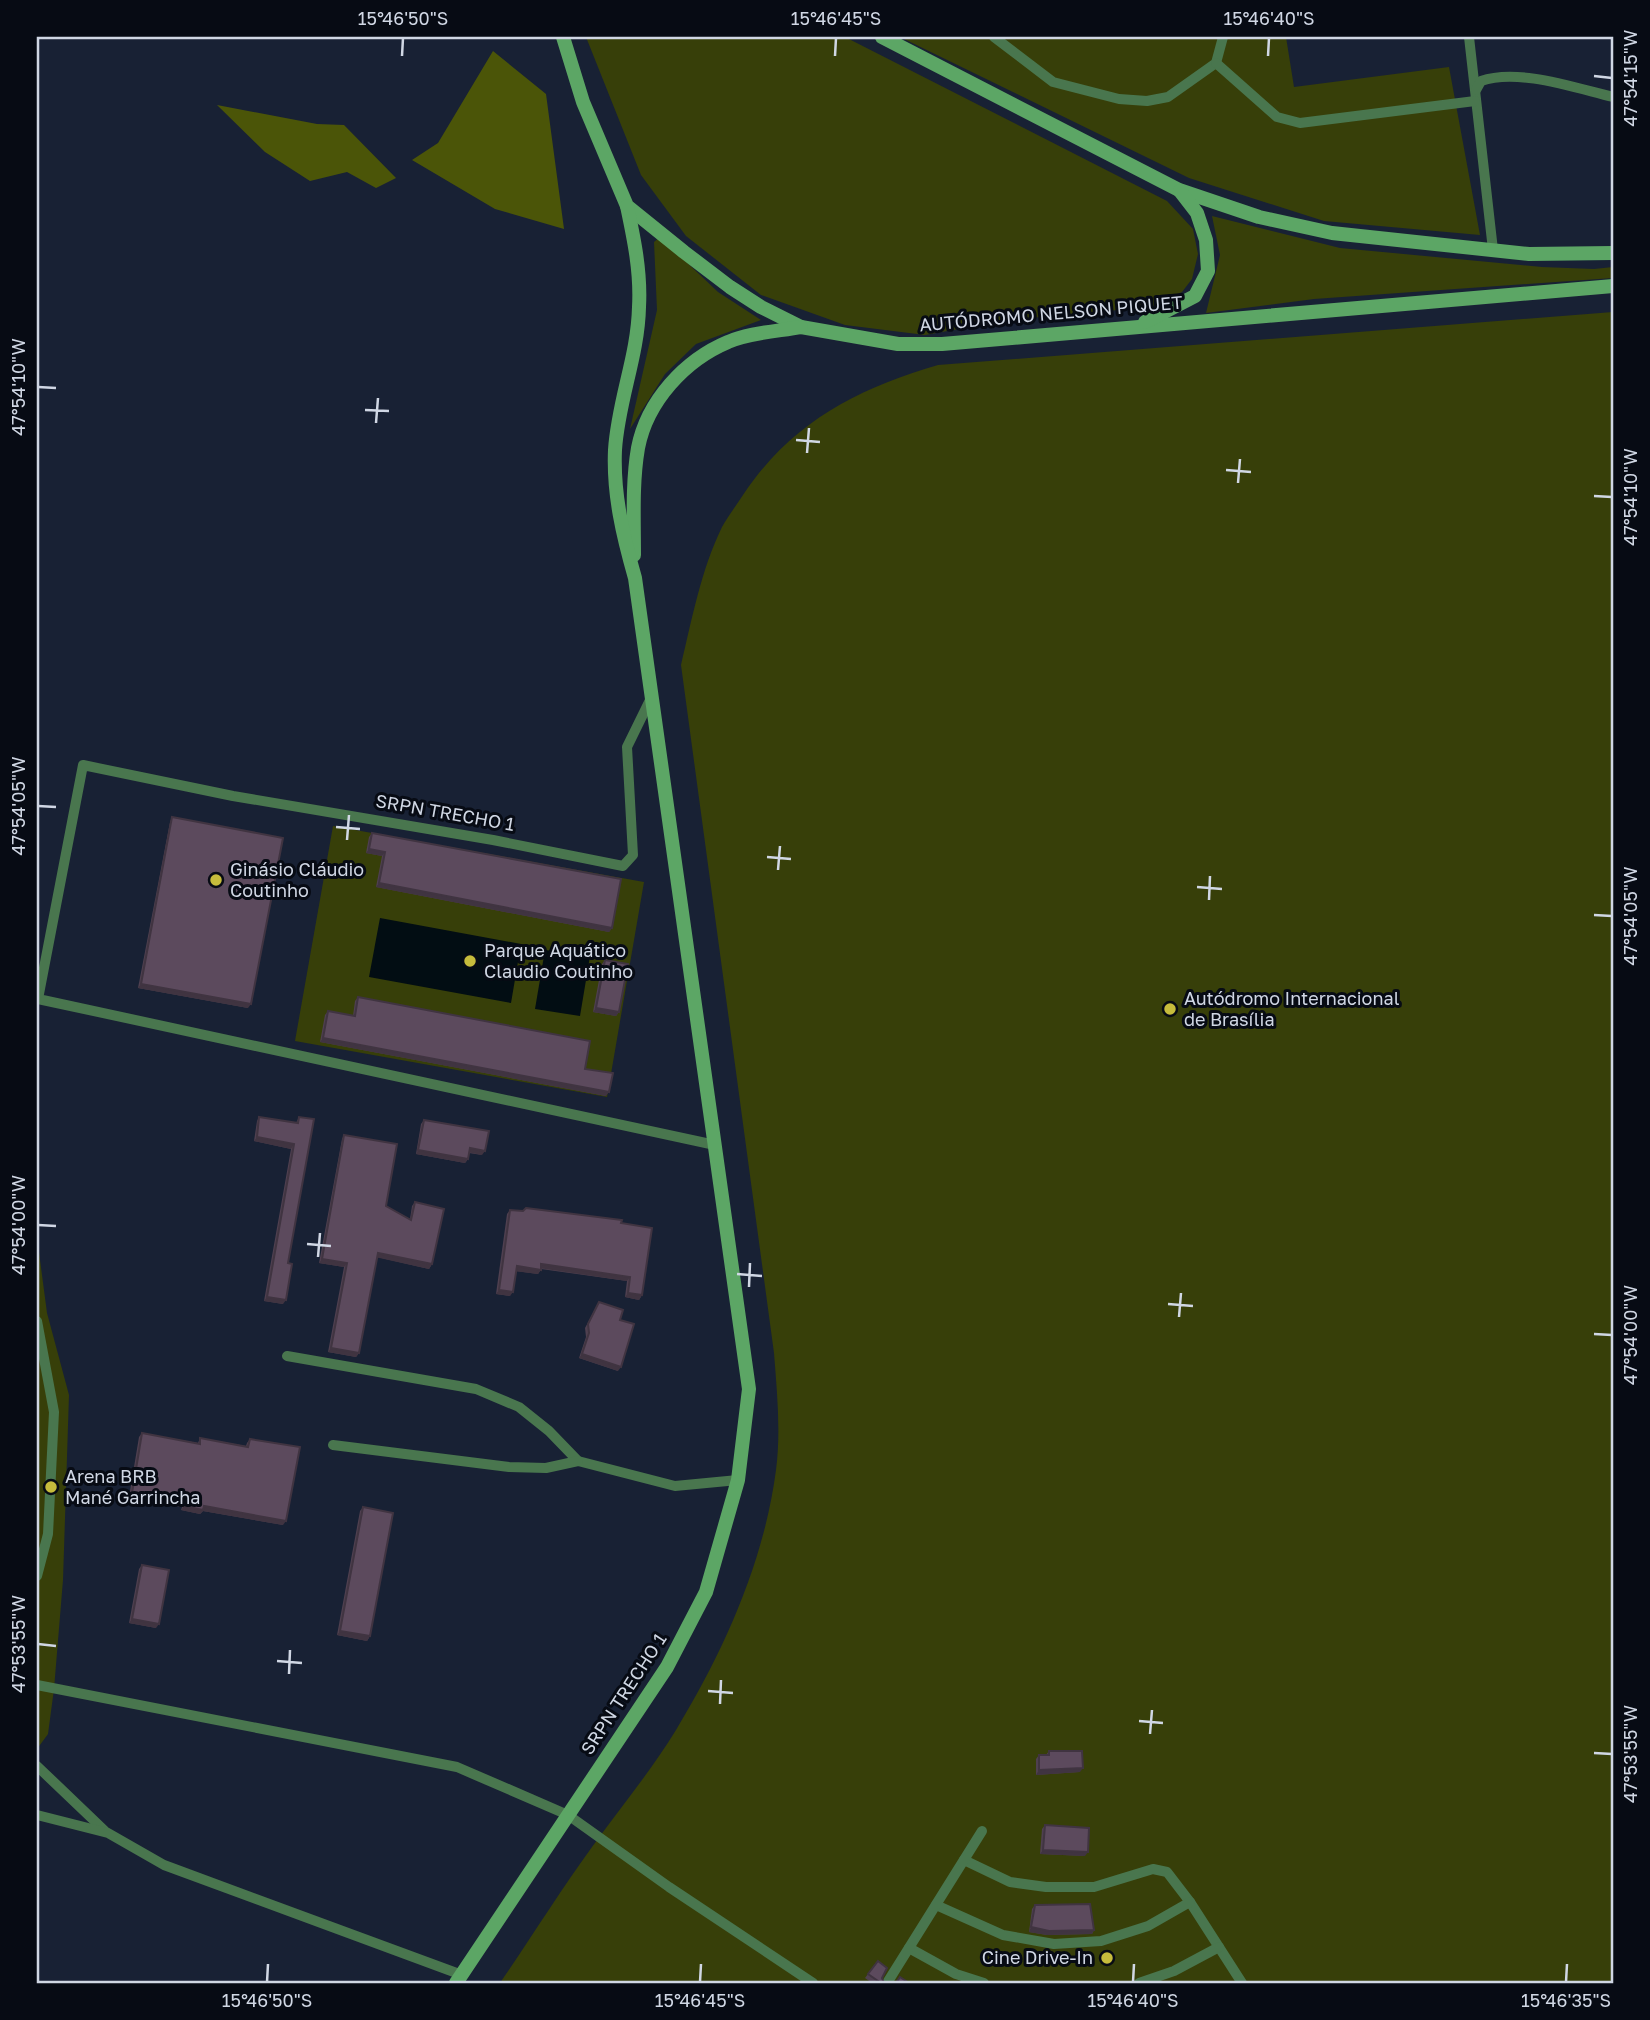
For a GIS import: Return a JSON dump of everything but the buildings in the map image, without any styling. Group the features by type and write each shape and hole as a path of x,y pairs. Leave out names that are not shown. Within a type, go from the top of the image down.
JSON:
{"main road":[{"name":"AUTÓDROMO NELSON PIQUET","path":"563,37 583,102 627,206 730,287 761,307 801,327 898,344 983,341 1613,286"},
{"path":"882,37 1179,190 1259,217 1332,233 1529,254 1613,253"},
{"path":"1134,327 1195,296 1208,271 1206,240 1197,213 1179,190"},
{"name":"SRPN TRECHO 1","path":"627,206 638,256 639,308 632,358 620,406 615,451 617,496 624,540 635,578"},
{"name":"SRPN TRECHO 1","path":"459,1979 667,1667 706,1592 738,1480 749,1389 635,578 634,511 638,447 650,413 671,382 699,358 729,341 801,327"}],"lane":[{"path":"994,37 1053,82 1119,99 1147,101 1168,97 1216,63 1223,37"},
{"path":"1469,37 1493,250"},
{"path":"1216,63 1277,117 1300,122 1476,96"},
{"path":"1476,96 1481,80 1494,76 1535,79 1613,97"},
{"name":"SRPN TRECHO 1","path":"38,999 83,765 233,796 492,840 622,866 633,855 627,747 652,695"},
{"path":"38,999 715,1145"},
{"path":"37,1321 54,1412 48,1534 37,1576"},
{"path":"286,1356 476,1389 519,1407 549,1431 578,1461"},
{"path":"333,1445 509,1467 546,1468 578,1461 676,1486 738,1480"},
{"path":"37,1685 457,1767 568,1815 669,1887 813,1983"},
{"path":"37,1766 108,1833 164,1865 459,1979"},
{"path":"37,1816 108,1833"},
{"path":"887,1983 982,1831"},
{"path":"964,1860 1010,1882 1046,1887 1094,1887 1161,1869 1167,1872 1190,1902 1242,1983"},
{"path":"936,1905 1003,1935 1054,1944 1101,1941 1148,1926 1190,1902"},
{"path":"1139,1983 1174,1971 1219,1947"},
{"path":"909,1948 956,1974 984,1983"}],"green space":[{"path":"586,37 845,37 1167,201 1193,229 1198,254 1192,279 1182,292 1151,307 1009,320 925,335 845,325 761,295 686,236 641,175"},
{"path":"900,37 1286,37 1294,87 1449,67 1480,235 1324,221 1189,178"},
{"path":"493,51 546,94 564,229 495,209 412,160 438,143"},
{"path":"217,105 317,124 344,125 396,178 376,188 347,172 310,181 265,152"},
{"path":"1212,216 1340,248 1542,267 1613,267 1613,278 1314,299 1206,313 1220,255"},
{"path":"660,237 718,292 761,320 696,344 665,374 630,429 657,310 654,242"},
{"name":"Autódromo Internacional de Brasília","path":"1613,312 1613,1983 500,1983 580,1864 656,1760 694,1700 726,1637 752,1572 776,1470 778,1427 774,1353 681,665 703,577 729,515 762,470 804,429 828,412 880,385 938,365"},
{"name":"Parque Aquático Claudio Coutinho","path":"333,826 644,882 607,1097 295,1041"},
{"name":"Arena BRB Mané Garrincha","path":"37,1237 47,1313 69,1395 63,1580 54,1689 48,1734 37,1749"}],"shaded area":[{"path":"380,918 521,944 511,1003 369,977"},
{"path":"545,950 590,956 580,1016 535,1009"}],"place":[{"name":"Ginásio Cláudio Coutinho","path":"216,880"},
{"name":"Parque Aquático Claudio Coutinho","path":"470,961"},
{"name":"Autódromo Internacional de Brasília","path":"1170,1009"},
{"name":"Arena BRB Mané Garrincha","path":"51,1487"},
{"name":"Cine Drive-In","path":"1107,1958"}]}
